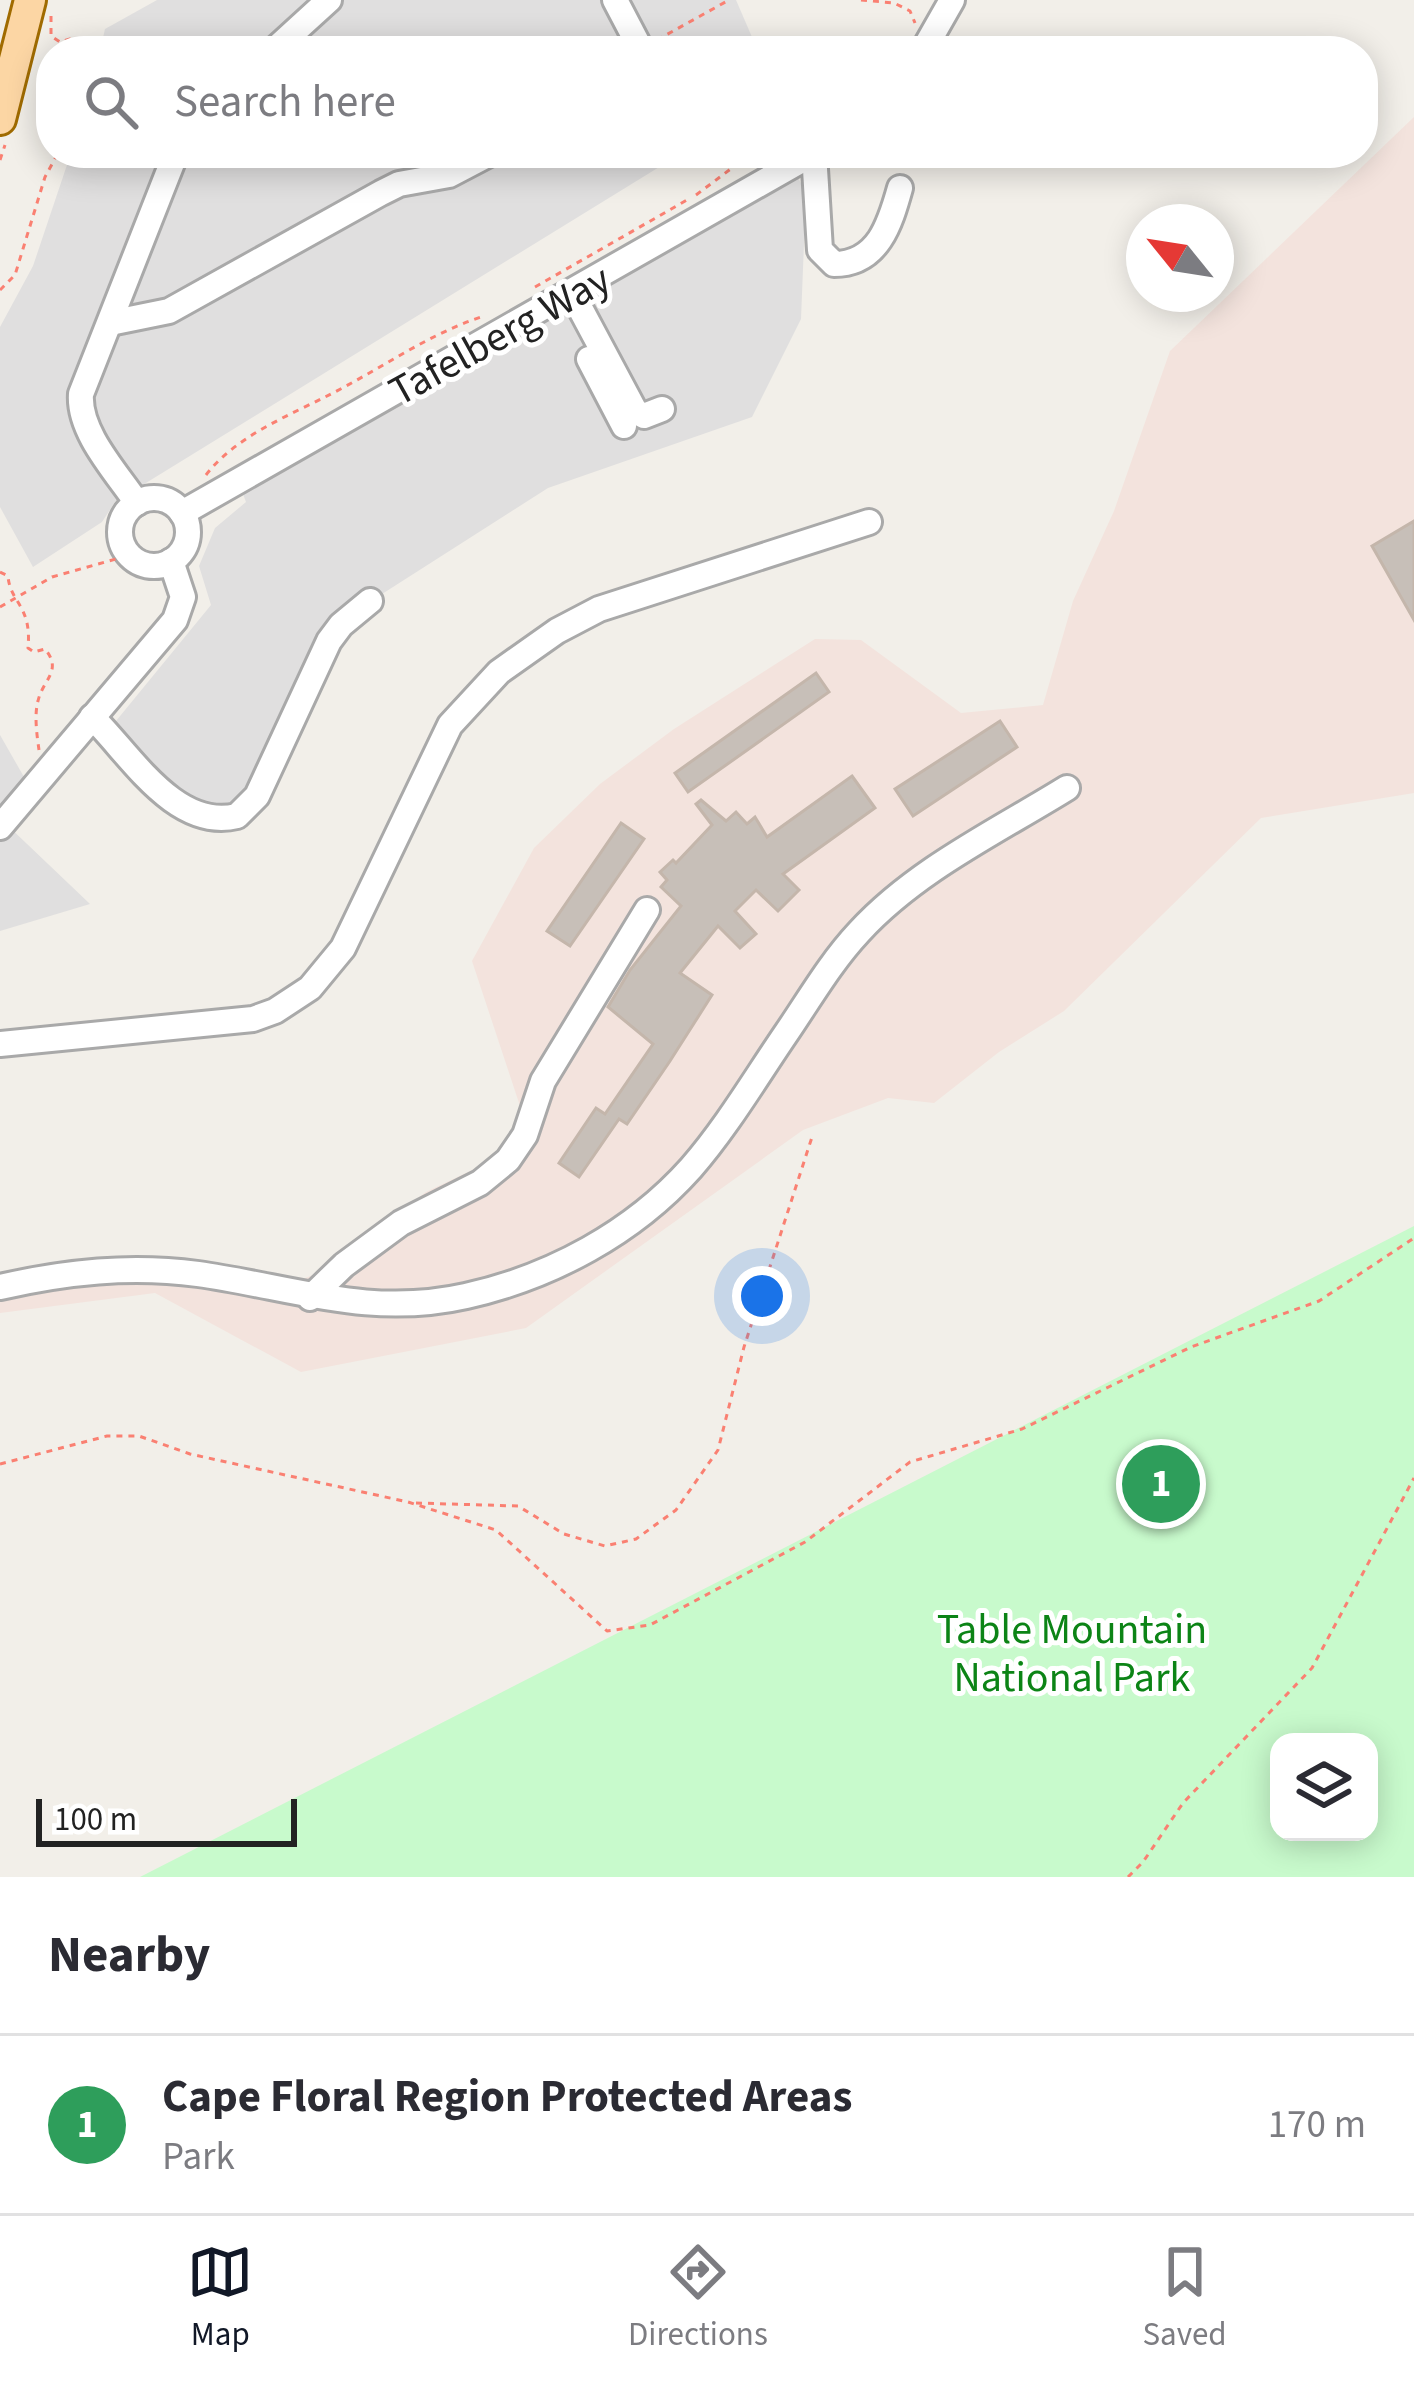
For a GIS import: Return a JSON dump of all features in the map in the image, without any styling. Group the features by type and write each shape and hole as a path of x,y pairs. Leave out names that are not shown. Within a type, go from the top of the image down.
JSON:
{"main road":[{"path":"0,119 38,6"}],"street":[{"path":"289,36 329,0"},
{"path":"615,0 637,36"},
{"path":"922,36 952,0 978,0"},
{"path":"136,503 93,436 80,405 81,394 170,168"},
{"path":"110,323 170,311 380,193 462,168"},
{"name":"Tafelberg Way","path":"191,508 788,168"},
{"path":"815,168 820,250 834,264 856,262 877,245 893,215 900,188"},
{"path":"565,297 635,411 644,416 662,409"},
{"path":"565,297 624,426"},
{"path":"156,498 191,508 185,545 171,561 151,566 130,556 121,529 136,503 156,498"},
{"path":"0,1044 253,1018 302,994 332,964 359,919 450,725 499,671 598,608 869,521"},
{"path":"0,827 32,791 50,756 100,725 179,611 182,597 171,561"},
{"path":"100,725 172,801 212,817 237,816 257,796 329,641 340,625 370,601"},
{"path":"0,1287 125,1268 198,1274 346,1304 400,1304 466,1297 550,1269 622,1228 693,1166 813,990 889,902 1067,788"},
{"path":"310,1298 344,1265 401,1223 480,1183 508,1160 525,1135 543,1082 647,910"}],"path":[{"path":"664,36 729,0"},
{"path":"861,0 894,3 910,10 919,36"},
{"path":"38,6 52,18 53,36"},
{"path":"0,290 15,275 50,168"},
{"path":"533,294 536,285 695,195 732,168"},
{"path":"191,508 208,470 282,416 332,394 439,332 483,316"},
{"path":"0,607 52,577 130,556"},
{"path":"0,572 8,577 9,589 27,612 28,648 34,652 45,649 53,659 54,671 38,701 50,756"},
{"path":"408,1502 518,1506 564,1534 605,1546 636,1539 676,1510 718,1450 744,1346 813,1134"},
{"path":"0,1464 107,1436 139,1436 190,1454 408,1502 496,1530 607,1631 650,1625 805,1542 910,1462 1022,1429 1191,1347 1319,1300 1414,1238"},
{"path":"1128,1877 1183,1803 1312,1668 1414,1478"}],"shaded area":[{"path":"157,0 736,0 752,36 103,36 105,29"},
{"path":"1414,117 1414,793 1261,818 1064,1011 999,1052 934,1103 888,1098 803,1130 526,1328 301,1372 155,1293 0,1313 0,1273 65,1262 126,1258 190,1263 295,1282 313,1275 426,1192 487,1163 522,1112 472,961 534,848 600,784 674,729 815,639 861,640 961,713 1043,705 1073,601 1114,511 1170,351 1211,312 1234,312 1234,290 1361,168 1378,168 1378,152"},
{"path":"66,168 658,168 115,502 102,522 33,567 0,507 0,327 33,266"},
{"path":"793,168 806,193 801,319 752,417 548,488 357,610 257,796 212,817 107,732 211,605 199,566 215,528 246,502 238,481"},
{"path":"0,735 32,791 5,823 90,904 0,931"}],"green space":[{"name":"Table Mountain National Park","path":"1414,1226 1414,1877 140,1877"}],"building":[{"path":"1414,521 1414,620 1372,546"},
{"path":"816,673 829,692 688,792 675,773"},
{"path":"1000,721 1017,747 913,816 895,789"},
{"path":"852,776 875,808 783,874 799,890 778,911 756,890 735,911 756,934 740,948 718,926 680,973 712,995 670,1061 627,1124 619,1119 579,1177 559,1163 596,1108 605,1114 653,1044 608,1007 630,970 681,906 661,887 667,880 660,872 673,860 676,863 712,825 696,804 701,800 726,821 736,812 747,824 755,817 767,837"},
{"path":"621,823 644,839 570,946 547,931"}],"place":[{"name":"Cape Floral Region Protected Areas","path":"1161,1484"}]}
